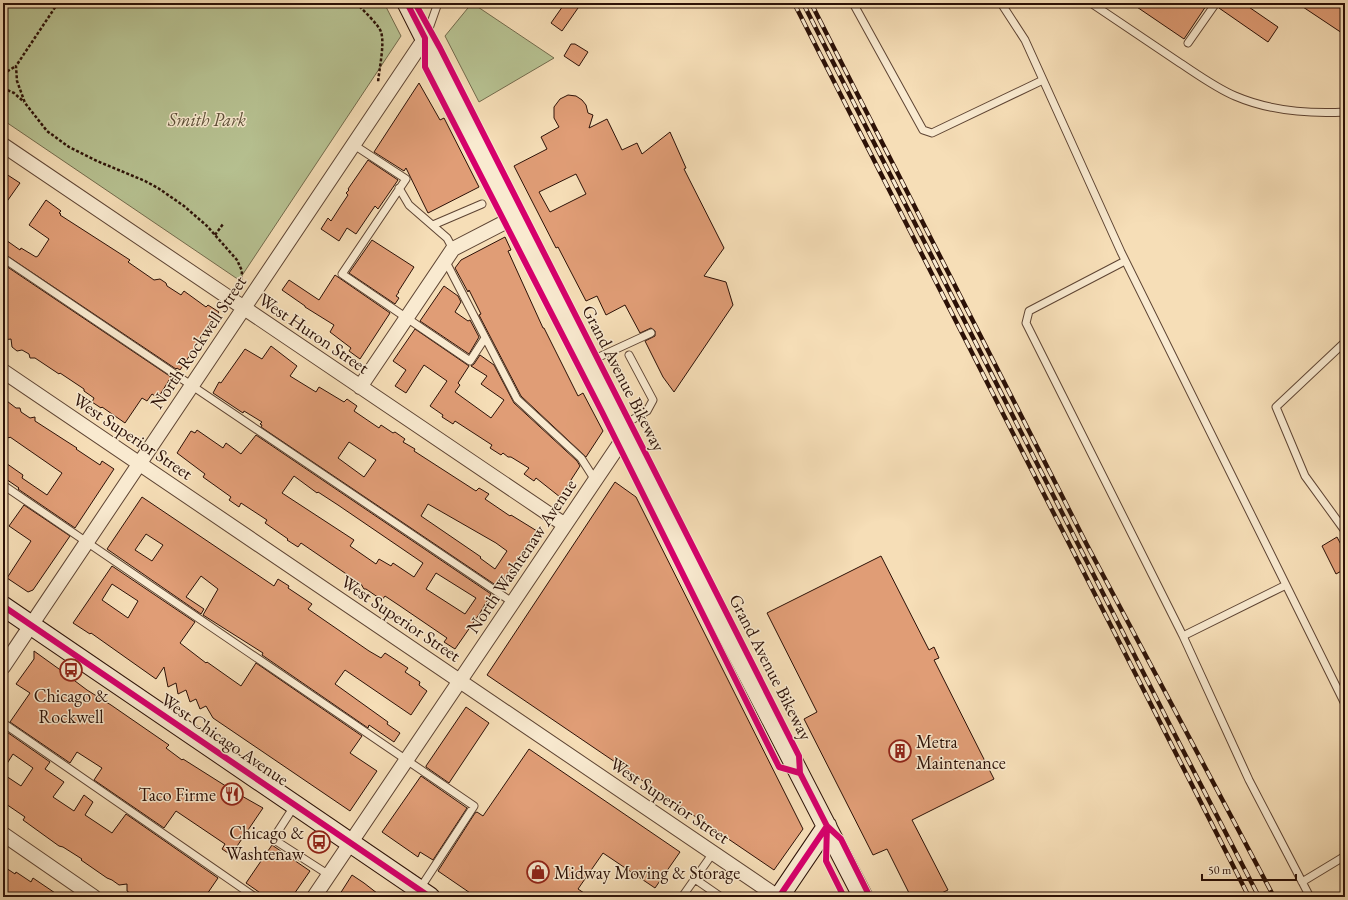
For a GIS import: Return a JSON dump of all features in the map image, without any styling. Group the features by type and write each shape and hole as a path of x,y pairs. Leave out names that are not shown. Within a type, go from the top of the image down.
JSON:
{"main road":[{"path":"407,3 622,431 863,897"},
{"name":"West Chicago Avenue","path":"3,606 424,894"},
{"path":"779,897 827,826"}],"street":[{"name":"North Rockwell Street","path":"3,667 425,38"},
{"name":"West Huron Street","path":"3,145 565,525"},
{"path":"360,387 448,254 515,217"},
{"name":"West Superior Street","path":"3,371 779,897"},
{"name":"North Washtenaw Avenue","path":"314,897 595,480 622,431"},
{"path":"3,834 94,897"}],"lane":[{"path":"425,38 438,3"},
{"path":"853,3 923,130 932,133 1043,80"},
{"path":"1001,3 1025,40 1125,261 1345,704"},
{"path":"1091,3 1196,73 1234,95 1257,104 1294,112 1345,112"},
{"path":"1188,43 1216,3"},
{"path":"354,145 406,179 342,274 470,361 485,338"},
{"path":"399,188 409,205 447,238 448,254 485,338 516,400 581,458 595,480"},
{"path":"433,225 482,204"},
{"path":"3,258 512,602"},
{"path":"1125,261 1029,311 1026,323 1183,636 1249,780 1310,897"},
{"path":"587,362 651,333"},
{"path":"1345,342 1276,407 1305,476 1345,531"},
{"path":"622,431 647,411 653,400 629,355"},
{"path":"3,485 474,806 424,894"},
{"path":"1183,636 1286,585"},
{"path":"3,723 255,897"},
{"path":"295,805 273,839 329,875"},
{"path":"682,897 713,852"},
{"path":"1302,882 1345,856"},
{"path":"695,879 721,897"}],"path":[{"path":"3,74 16,66 58,3"},
{"path":"356,3 381,31 382,45 378,70 378,83"},
{"path":"16,66 17,81 25,103"},
{"path":"3,88 14,93 25,103 47,131 69,147 97,161 145,181 184,206 215,235 237,260 242,271 241,284"},
{"path":"215,235 222,224"}],"green space":[{"name":"Smith Park","path":"7,3 384,3 401,36 239,280 3,120 3,9"},
{"path":"472,3 554,58 479,102 445,36"}],"building":[{"path":"565,3 570,3 578,8 562,31 551,23"},
{"path":"1131,3 1208,3 1184,39"},
{"path":"1221,3 1243,3 1278,27 1268,42 1219,8"},
{"path":"1297,3 1345,3 1345,35"},
{"path":"571,44 575,44 588,52 579,66 564,56"},
{"path":"419,83 440,120 444,118 479,187 428,213 406,168 404,171 374,152"},
{"path":"568,95 576,96 582,100 586,105 588,113 593,115 589,128 607,119 622,150 637,143 642,154 670,132 686,168 684,169 724,248 704,276 726,282 733,305 674,392 663,377 645,341 655,336 655,331 651,328 640,333 625,305 606,315 597,296 586,301 558,247 556,248 514,166 547,149 541,137 559,127 554,118 554,107 560,99","holes":["576,174 586,194 550,212 539,192"]},
{"path":"368,160 398,180 378,209 375,206 356,234 347,228 339,241 321,229 328,218 331,221 348,195 346,193 349,190 348,189"},
{"path":"3,172 20,183 3,207"},
{"path":"46,200 61,211 59,213 61,214 60,215 130,260 128,262 154,280 160,279 166,283 167,286 181,295 184,291 206,307 208,305 219,312 180,370 177,368 176,369 3,253 3,238 20,250 21,248 36,257 38,256 49,239 29,225"},
{"path":"505,237 511,250 508,251 543,328 578,396 583,393 603,431 586,457 521,396 479,315 481,314 469,290 468,292 455,268 461,260"},
{"path":"372,240 414,267 398,292 396,296 399,298 395,304 349,273"},
{"path":"3,264 171,377 158,398 152,394 147,401 142,398 125,423 92,402 94,398 84,391 84,389 60,373 59,374 35,358 30,358 29,354 22,350 17,351 12,347 11,339 3,340"},
{"path":"335,275 390,313 360,359 349,351 351,348 330,332 334,325 305,307 282,290 289,280 319,300"},
{"path":"444,286 458,296 461,302 455,312 468,321 470,320 479,337 469,354 420,321"},
{"path":"415,329 469,366 458,383 460,385 455,392 491,418 504,400 481,384 487,376 471,366 480,355 494,365 514,403 577,461 580,466 560,497 536,478 534,481 524,474 529,468 503,453 501,455 490,448 492,445 455,421 453,424 442,417 443,415 430,406 447,381 424,365 406,393 395,386 406,370 393,361"},
{"path":"271,346 297,366 290,376 316,392 319,387 344,402 347,399 357,406 354,411 379,428 381,425 393,433 395,432 405,439 403,442 415,449 414,451 476,491 479,488 489,494 485,499 510,516 511,515 537,531 499,586 261,427 262,425 260,424 262,422 244,411 243,413 213,393 219,382 221,383 245,349 262,359","holes":["349,442 376,460 364,477 338,458","428,504 496,543 507,551 495,569 480,558 481,557 421,516"]},
{"path":"3,398 16,408 20,408 21,412 30,418 35,417 35,421 100,465 102,461 114,469 75,528 3,477 3,461 23,475 22,478 47,495 62,473 10,437 9,438 3,434"},
{"path":"197,430 223,448 226,443 241,454 256,435 491,594 480,613 455,649 444,642 447,638 385,596 382,600 364,589 361,584 301,543 298,547 287,540 288,539 265,523 267,520 241,503 239,507 229,500 231,497 203,477 205,474 177,453 191,431 195,433","holes":["294,476 317,493 318,492 338,505 423,563 414,577 393,563 391,566 379,559 376,564 350,546 354,540 282,493","436,573 476,598 465,614 426,589"]},
{"path":"615,482 636,497 803,829 774,870 487,675"},
{"path":"142,497 274,586 278,579 289,586 288,588 312,604 308,609 369,651 381,658 385,653 408,668 405,672 420,682 419,685 427,691 411,715 345,670 335,684 388,722 387,724 400,733 394,742 369,725 368,728 262,655 263,653 203,615 218,589 201,576 186,597 204,609 201,614 107,549","holes":["146,534 163,545 152,561 135,550"]},
{"path":"24,505 70,536 33,590 28,592 7,578 31,541 9,526"},
{"path":"1337,537 1345,552 1345,569 1336,574 1322,546"},
{"name":"Metra Maintenance","path":"881,556 929,650 934,647 939,658 934,660 994,779 912,820 948,890 933,897 911,897 887,849 873,855 804,719 817,712 767,613"},
{"path":"112,566 195,622 180,643 206,663 207,662 241,686 256,663 362,736 350,753 377,771 350,811 213,718 206,706 200,709 196,699 190,702 186,690 178,694 176,683 168,687 164,667 156,679 91,633 90,634 73,623","holes":["112,584 138,601 128,618 102,600"]},
{"path":"34,651 87,690 169,745 166,748 182,760 183,759 263,808 231,855 222,849 225,844 176,811 164,828 94,780 102,768 77,752 70,763 10,722 30,693 16,684 34,659"},
{"path":"466,707 489,723 449,783 426,766"},
{"path":"4,730 50,762 45,769 64,782 53,797 74,811 84,795 93,802 85,815 112,833 126,814 218,878 205,897 136,897 127,891 127,884 119,885 107,878 81,860 82,859 59,846 23,820 25,817 3,802 3,774 21,786 33,768 13,754 3,770"},
{"path":"529,749 680,852 655,888 603,853 578,889 590,897 476,897 438,871 475,813 477,812 483,816"},
{"path":"421,776 467,808 433,860 420,852 418,857 382,832"},
{"path":"272,845 310,871 292,897 266,897 246,883"},
{"path":"3,866 15,874 16,872 31,882 33,878 61,897 3,897"},
{"path":"352,875 364,883 382,897 338,897"}],"railway":[{"path":"794,3 1249,897"},
{"path":"803,3 1174,733 1259,897"},
{"path":"811,3 1087,545 1274,897"}],"cycle path":[{"path":"407,3 425,38 425,67 602,412 779,767 800,773"},
{"name":"Grand Avenue Bikeway","path":"415,3 440,48 799,756 800,773 827,826 841,839 870,897"},
{"path":"3,606 430,897"},
{"path":"827,826 826,861 844,897"},
{"path":"779,897 827,826"}],"place":[{"name":"Chicago & Rockwell","path":"71,670"},
{"name":"Metra Maintenance","path":"900,751"},
{"name":"Taco Firme","path":"232,794"},
{"name":"Chicago & Washtenaw","path":"319,842"},
{"name":"Midway Moving & Storage","path":"538,872"}]}
